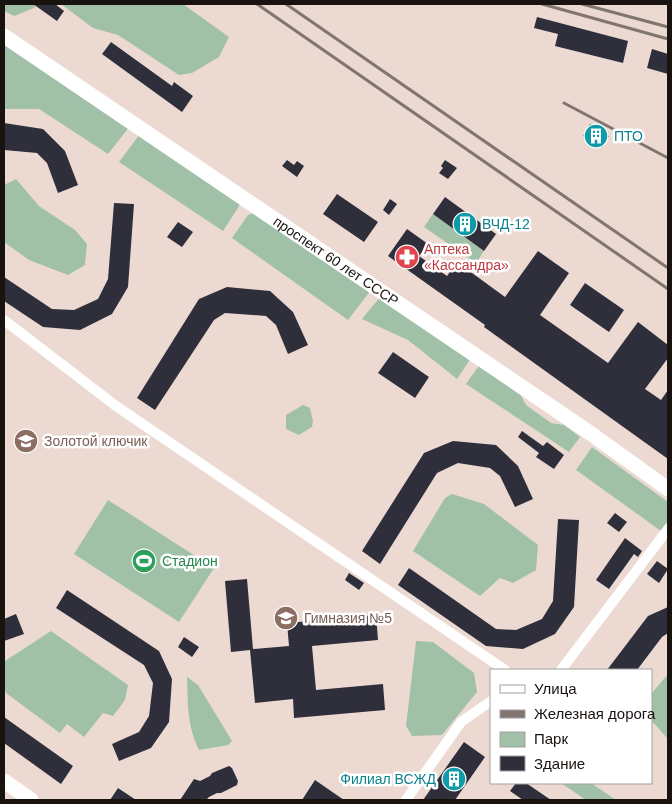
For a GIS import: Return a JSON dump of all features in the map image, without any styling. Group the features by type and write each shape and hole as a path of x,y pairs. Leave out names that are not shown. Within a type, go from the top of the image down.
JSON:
{"street":[{"name":"проспект 60 лет СССР","path":"4,36 590,433 668,489"},
{"path":"4,320 116,406 504,669"},
{"path":"562,669 668,529"},
{"path":"406,800 461,722 490,702"},
{"path":"4,781 32,800"}],"green space":[{"path":"4,4 37,4 34,8 14,16 4,11"},
{"path":"61,4 183,4 229,37 219,57 192,73 179,75 118,35 93,28"},
{"path":"4,41 130,126 108,154 39,109 4,109"},
{"path":"140,134 241,203 223,231 119,162"},
{"path":"16,179 39,206 75,230 87,244 85,265 68,275 29,260 4,242 4,185"},
{"path":"257,212 371,290 348,320 232,238 248,215"},
{"path":"433,214 484,251 476,263 424,227"},
{"path":"381,296 471,358 457,379 408,340 362,319"},
{"path":"480,364 519,392 526,405 551,423 564,425 580,437 569,452 466,384"},
{"path":"303,405 310,408 313,421 312,427 299,435 286,429 286,415"},
{"path":"592,447 668,502 668,520 661,531 576,470"},
{"path":"452,494 484,504 538,545 536,570 513,583 500,578 480,596 413,551 445,498"},
{"name":"Стадион","path":"108,500 214,568 179,622 74,554"},
{"path":"51,631 128,685 125,700 113,716 103,713 84,737 67,724 60,733 6,693 4,684 5,661"},
{"path":"416,641 433,642 474,673 477,692 442,735 412,736 406,726"},
{"path":"668,674 668,739 652,721 652,693"},
{"path":"187,677 198,685 232,741 228,745 199,750 190,723"},
{"path":"562,784 592,784 616,800 586,800"}],"building":[{"path":"33,4 55,4 64,11 57,21"},
{"path":"537,17 628,41 623,63 555,46 558,34 534,28"},
{"path":"111,42 172,86 174,82 193,96 182,112 102,54"},
{"path":"652,49 668,54 668,74 647,68"},
{"path":"4,123 43,129 65,151 78,185 58,193 47,163 37,153 4,150"},
{"name":"ПТО","path":"590,124 609,136 602,147 583,136"},
{"path":"287,160 294,165 297,161 304,166 297,177 282,166"},
{"path":"445,160 457,168 448,179 439,173 443,168 441,166"},
{"path":"337,194 378,222 364,242 323,214"},
{"name":"ВЧД-12","path":"445,197 496,234 484,251 433,214"},
{"path":"390,199 397,204 389,215 383,210"},
{"path":"114,203 134,204 128,287 112,314 80,330 43,327 4,301 4,277 52,309 74,310 98,299 108,279"},
{"path":"178,222 193,232 182,247 167,237"},
{"path":"407,229 428,244 419,256 447,276 457,262 505,297 538,251 569,273 540,315 608,363 638,322 668,345 668,358 645,389 661,400 668,390 668,459 388,256"},
{"path":"585,283 624,310 609,332 570,305"},
{"path":"227,287 270,291 293,312 308,345 288,354 276,325 266,316 225,313 214,320 155,410 137,398 199,299"},
{"path":"393,352 429,377 415,398 378,373"},
{"path":"522,431 543,446 547,442 564,455 554,469 536,457 539,453 518,437"},
{"path":"453,441 496,445 518,466 533,499 515,507 500,476 490,468 458,463 437,473 380,564 362,551 424,453"},
{"path":"615,513 627,522 619,532 607,523"},
{"path":"558,519 579,520 574,607 555,634 523,649 486,646 398,585 409,568 496,629 516,630 542,619 553,601"},
{"path":"625,538 642,551 638,557 634,554 609,589 596,580"},
{"path":"657,561 668,569 659,583 647,574"},
{"path":"349,573 364,583 359,590 345,580"},
{"path":"247,579 253,649 289,646 287,623 376,615 378,640 312,646 316,690 383,684 385,710 294,718 293,699 255,703 250,650 231,652 225,581"},
{"path":"67,590 159,651 172,679 169,722 151,748 119,761 112,744 139,732 149,716 153,683 144,665 56,608"},
{"path":"668,607 668,633 662,637 638,669 608,669 648,616"},
{"path":"16,614 24,634 4,641 4,619"},
{"path":"184,637 199,647 192,657 178,647"},
{"path":"4,717 73,766 61,784 4,743"},
{"name":"Филиал ВСЖД","path":"464,742 485,757 455,800 423,800"},
{"path":"229,766 232,768 238,781 237,785 217,793 206,800 180,800 194,779 200,781 212,773"},
{"path":"315,780 344,800 302,800"},
{"path":"515,784 527,784 551,800 523,800 510,791"},
{"path":"118,788 136,800 110,800"}],"railway":[{"path":"257,4 668,289"},
{"path":"286,4 668,268"},
{"path":"542,4 668,39"},
{"path":"582,4 668,27"},
{"path":"564,103 668,158"}],"place":[{"name":"ПТО","path":"596,136"},
{"name":"ВЧД-12","path":"465,224"},
{"name":"Аптека «Кассандра»","path":"407,257"},
{"name":"Золотой ключик","path":"26,441"},
{"name":"Стадион","path":"144,561"},
{"name":"Гимназия №5","path":"286,618"},
{"name":"Филиал ВСЖД","path":"454,779"}]}
